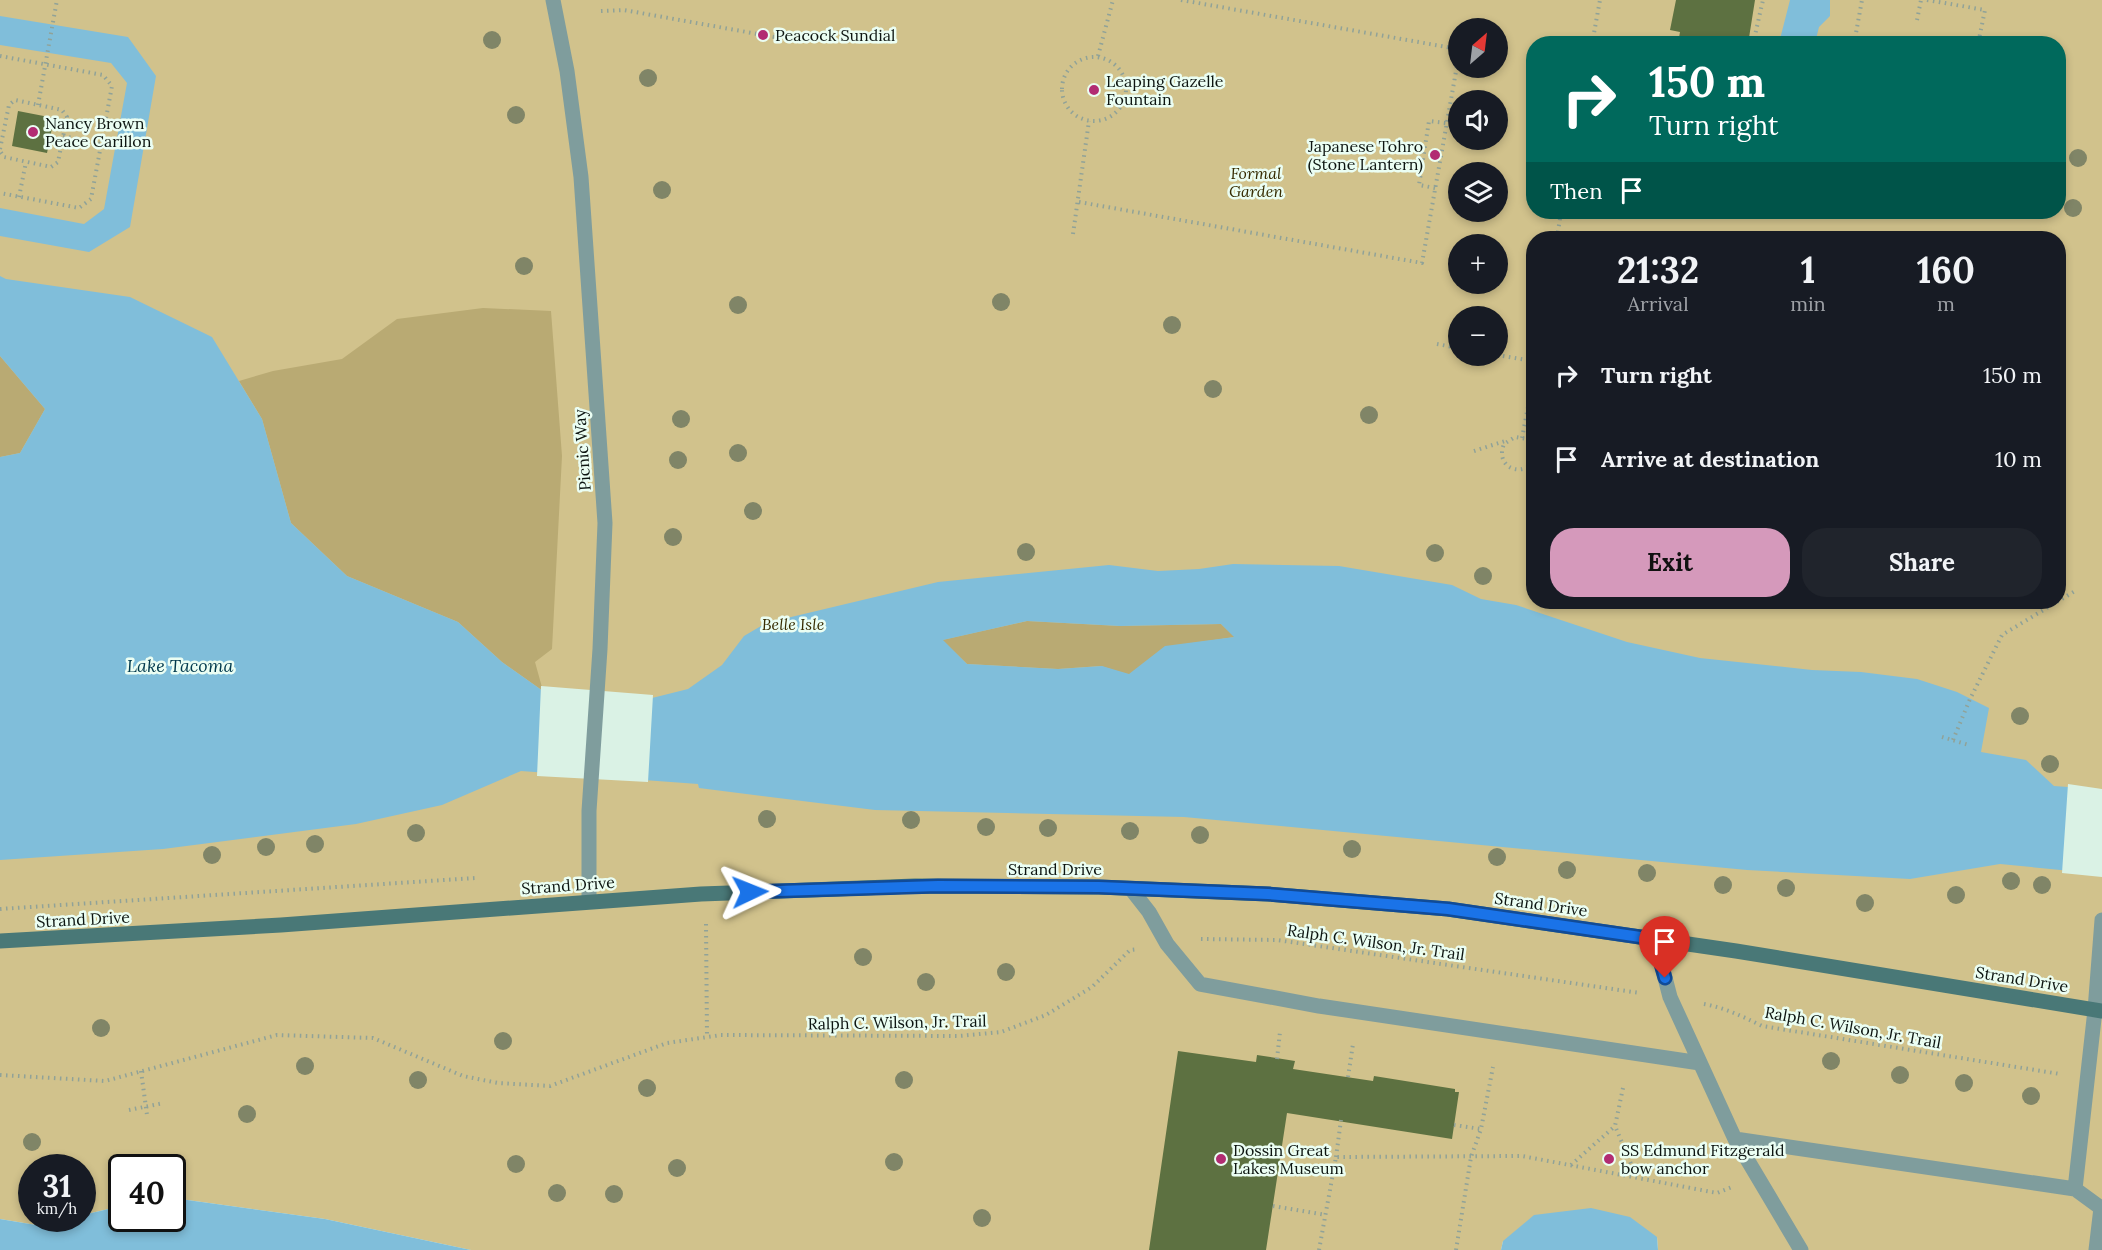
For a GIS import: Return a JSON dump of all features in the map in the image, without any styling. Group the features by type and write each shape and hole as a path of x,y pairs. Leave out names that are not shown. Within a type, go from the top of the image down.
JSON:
{"street":[{"name":"Picnic Way","path":"553,0 567,71 581,177 605,523 600,649 589,811 589,901"},
{"name":"Strand Drive","path":"0,941 281,925 705,894 915,886 1131,889 1268,894 1448,909 1736,951 2099,1010"},
{"path":"1131,889 1149,912 1167,944 1200,984 1319,1006 1700,1063"},
{"path":"2075,1189 2088,1078 2099,1010 2102,920"},
{"path":"1654,939 1670,997 1735,1138 1801,1250"},
{"path":"1735,1138 2075,1189 2101,1208 2096,1250"}],"path":[{"path":"38,105 57,0"},
{"path":"1098,56 1113,0"},
{"path":"1181,0 1448,47"},
{"path":"1593,36 1600,0"},
{"path":"1756,36 1763,0"},
{"path":"1855,36 1862,0"},
{"path":"1917,20 1921,0"},
{"path":"1927,0 1985,9 1980,36"},
{"path":"601,11 624,10 780,38"},
{"path":"0,56 103,75 112,86 91,199 79,208 0,193"},
{"path":"1098,56 1114,63 1122,71 1127,83 1127,94 1122,108 1114,116 1101,121 1089,121 1074,115 1064,101 1062,83 1066,72 1074,63 1084,58 1098,56"},
{"path":"1079,202 1422,263 1444,155 1446,123 1455,78"},
{"path":"15,100 38,105 62,110 67,117 58,162 51,167 4,157 0,150 2,125 9,105 15,100"},
{"path":"1073,234 1089,121"},
{"path":"1436,188 1419,185 1429,121 1446,123"},
{"path":"63,136 101,144"},
{"path":"19,197 26,162"},
{"path":"1437,344 1448,346"},
{"path":"1508,357 1526,360"},
{"path":"1522,438 1526,417"},
{"path":"1474,451 1515,437 1526,441"},
{"path":"1508,440 1502,450 1502,457 1506,465 1513,470 1526,467"},
{"path":"2066,596 2075,591"},
{"path":"1953,740 1970,699 2002,635 2045,609"},
{"path":"1942,737 1968,745"},
{"path":"705,894 707,1037"},
{"name":"Ralph C. Wilson, Jr. Trail","path":"0,1075 105,1081 277,1035 373,1038 463,1076 498,1083 550,1086 667,1042 721,1035 959,1036 1001,1032 1046,1015 1092,987 1130,950 1196,939 1277,940 1670,997 1720,1007 1762,1026 2088,1078"},
{"path":"1277,1059 1280,1032"},
{"path":"1348,1077 1353,1044"},
{"path":"1456,1250 1472,1157 1481,1129 1493,1067"},
{"path":"141,1071 147,1115"},
{"path":"1623,1088 1615,1126 1637,1178"},
{"path":"129,1110 164,1103"},
{"path":"1319,1250 1341,1120"},
{"path":"1454,1125 1481,1129"},
{"path":"1571,1165 1615,1126"},
{"path":"1336,1157 1522,1156 1717,1193 1758,1178"},
{"path":"1273,1206 1326,1215"}],"green space":[{"name":"Belle Isle","path":"0,0 2102,0 2102,1250 1658,1250 1657,1237 1503,1241 1501,1250 471,1250 325,1219 186,1200 186,1154 108,1154 108,1209 96,1212 96,1154 18,1154 18,1222 0,1219"}],"shaded area":[{"path":"483,308 551,311 562,456 552,649 535,662 543,691 502,662 458,622 347,576 291,523 262,419 239,381 273,371 342,359 397,319"},
{"path":"0,356 45,409 20,453 0,457"},
{"path":"1027,621 1120,626 1221,624 1235,637 1165,647 1129,675 1101,666 1058,669 967,664 942,640"}],"water":[{"path":"1790,0 1830,0 1830,16 1819,27 1817,36 1781,36"},
{"path":"0,16 128,37 156,76 130,227 89,252 0,236 0,208 84,224 104,209 127,83 111,63 0,45"},
{"name":"Lake Tacoma","path":"0,276 6,279 130,297 212,337 262,419 291,523 347,576 458,622 502,662 543,691 652,698 688,689 722,665 744,636 766,623 938,582 1109,565 1158,571 1199,569 1233,564 1339,566 1452,585 1481,599 1516,605 1627,642 1700,658 1917,679 1957,692 1989,708 1981,752 2026,760 2054,786 2068,787 2102,874 2000,864 1910,879 1747,870 1184,817 875,810 699,788 698,784 521,771 442,805 356,824 163,849 0,860 0,457 20,453 45,409 0,356","holes":["1027,621 1120,626 1221,624 1234,637 1165,646 1129,674 1102,666 1058,669 967,664 943,640"]},
{"path":"186,1200 325,1219 471,1250 0,1250 0,1219 18,1222 18,1232 96,1232 96,1212 108,1209 108,1232 186,1232"},
{"path":"1591,1208 1630,1217 1657,1237 1658,1250 1501,1250 1503,1241 1534,1215"}],"pier":[{"path":"541,686 653,695 648,782 537,776"},
{"path":"2068,784 2102,789 2102,877 2062,873"}],"building":[{"path":"1676,0 1755,0 1749,36 1679,36 1680,32 1670,30"},
{"name":"Nancy Brown Peace Carillon","path":"18,111 54,118 47,153 12,146"},
{"name":"Dossin Great Lakes Museum","path":"1178,1051 1256,1062 1257,1055 1295,1061 1293,1069 1373,1081 1374,1076 1455,1089 1455,1092 1459,1092 1452,1139 1287,1113 1266,1250 1149,1250"}],"place":[{"name":"Peacock Sundial","path":"763,35"},
{"name":"Leaping Gazelle Fountain","path":"1094,90"},
{"name":"Nancy Brown Peace Carillon","path":"33,132"},
{"name":"Japanese Tohro (Stone Lantern)","path":"1435,155"},
{"name":"Dossin Great Lakes Museum","path":"1221,1159"},
{"name":"SS Edmund Fitzgerald bow anchor","path":"1609,1159"}],"route":[{"path":"750,892 915,886 1099,887 1268,894 1448,909 1654,939 1665,978"}],"park label":[{"name":"Formal Garden","path":"1256,182"}]}
